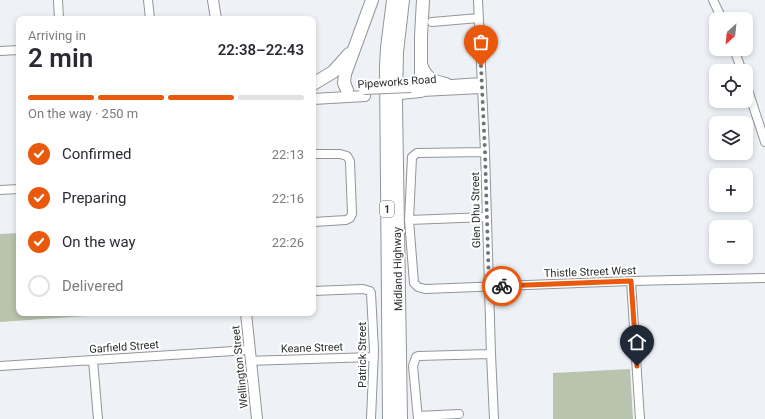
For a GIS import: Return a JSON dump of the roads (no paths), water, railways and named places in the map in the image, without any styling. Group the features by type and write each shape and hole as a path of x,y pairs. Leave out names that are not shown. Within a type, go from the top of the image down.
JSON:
{"highway":[{"path":"348,90 344,83 344,78 372,0"},
{"name":"Midland Highway","path":"389,419 386,67 393,0"},
{"name":"Midland Highway","path":"401,419 396,103 397,52 403,0"},
{"path":"416,90 421,63 423,0"},
{"path":"316,82 327,77 338,67 348,55 358,37"},
{"path":"421,63 424,73 429,78 446,84"}],"main road":[{"path":"214,0 216,16"},
{"name":"Pipeworks Road","path":"316,92 348,90 365,93 391,92 400,94 416,90"},
{"name":"Pipeworks Road","path":"316,99 365,93 416,90"},
{"name":"Wellington Street","path":"246,316 257,419"}],"street":[{"path":"58,0 59,16"},
{"path":"148,0 150,16"},
{"name":"Glen Dhu Street","path":"478,0 494,419"},
{"path":"714,0 719,12"},
{"path":"432,22 479,18"},
{"path":"0,51 16,50"},
{"name":"Pipeworks Road","path":"416,90 446,84 482,85"},
{"name":"Pipeworks Road","path":"416,90 482,85"},
{"path":"753,105 765,142"},
{"path":"485,152 414,155 412,160 409,220 487,216"},
{"path":"316,154 340,154 347,156 350,161 352,214 350,218 346,220 316,222"},
{"path":"0,190 16,189"},
{"name":"Thistle Street West","path":"409,220 414,283 416,287 425,289 631,281 765,278"},
{"path":"631,281 640,419"},
{"name":"Patrick Street","path":"316,291 363,289 370,291 372,297 374,357 371,419"},
{"name":"Garfield Street","path":"0,366 250,350"},
{"path":"460,414 418,418 413,366 416,357 491,354"},
{"name":"Keane Street","path":"250,361 374,357"},
{"path":"93,360 98,419"}]}
